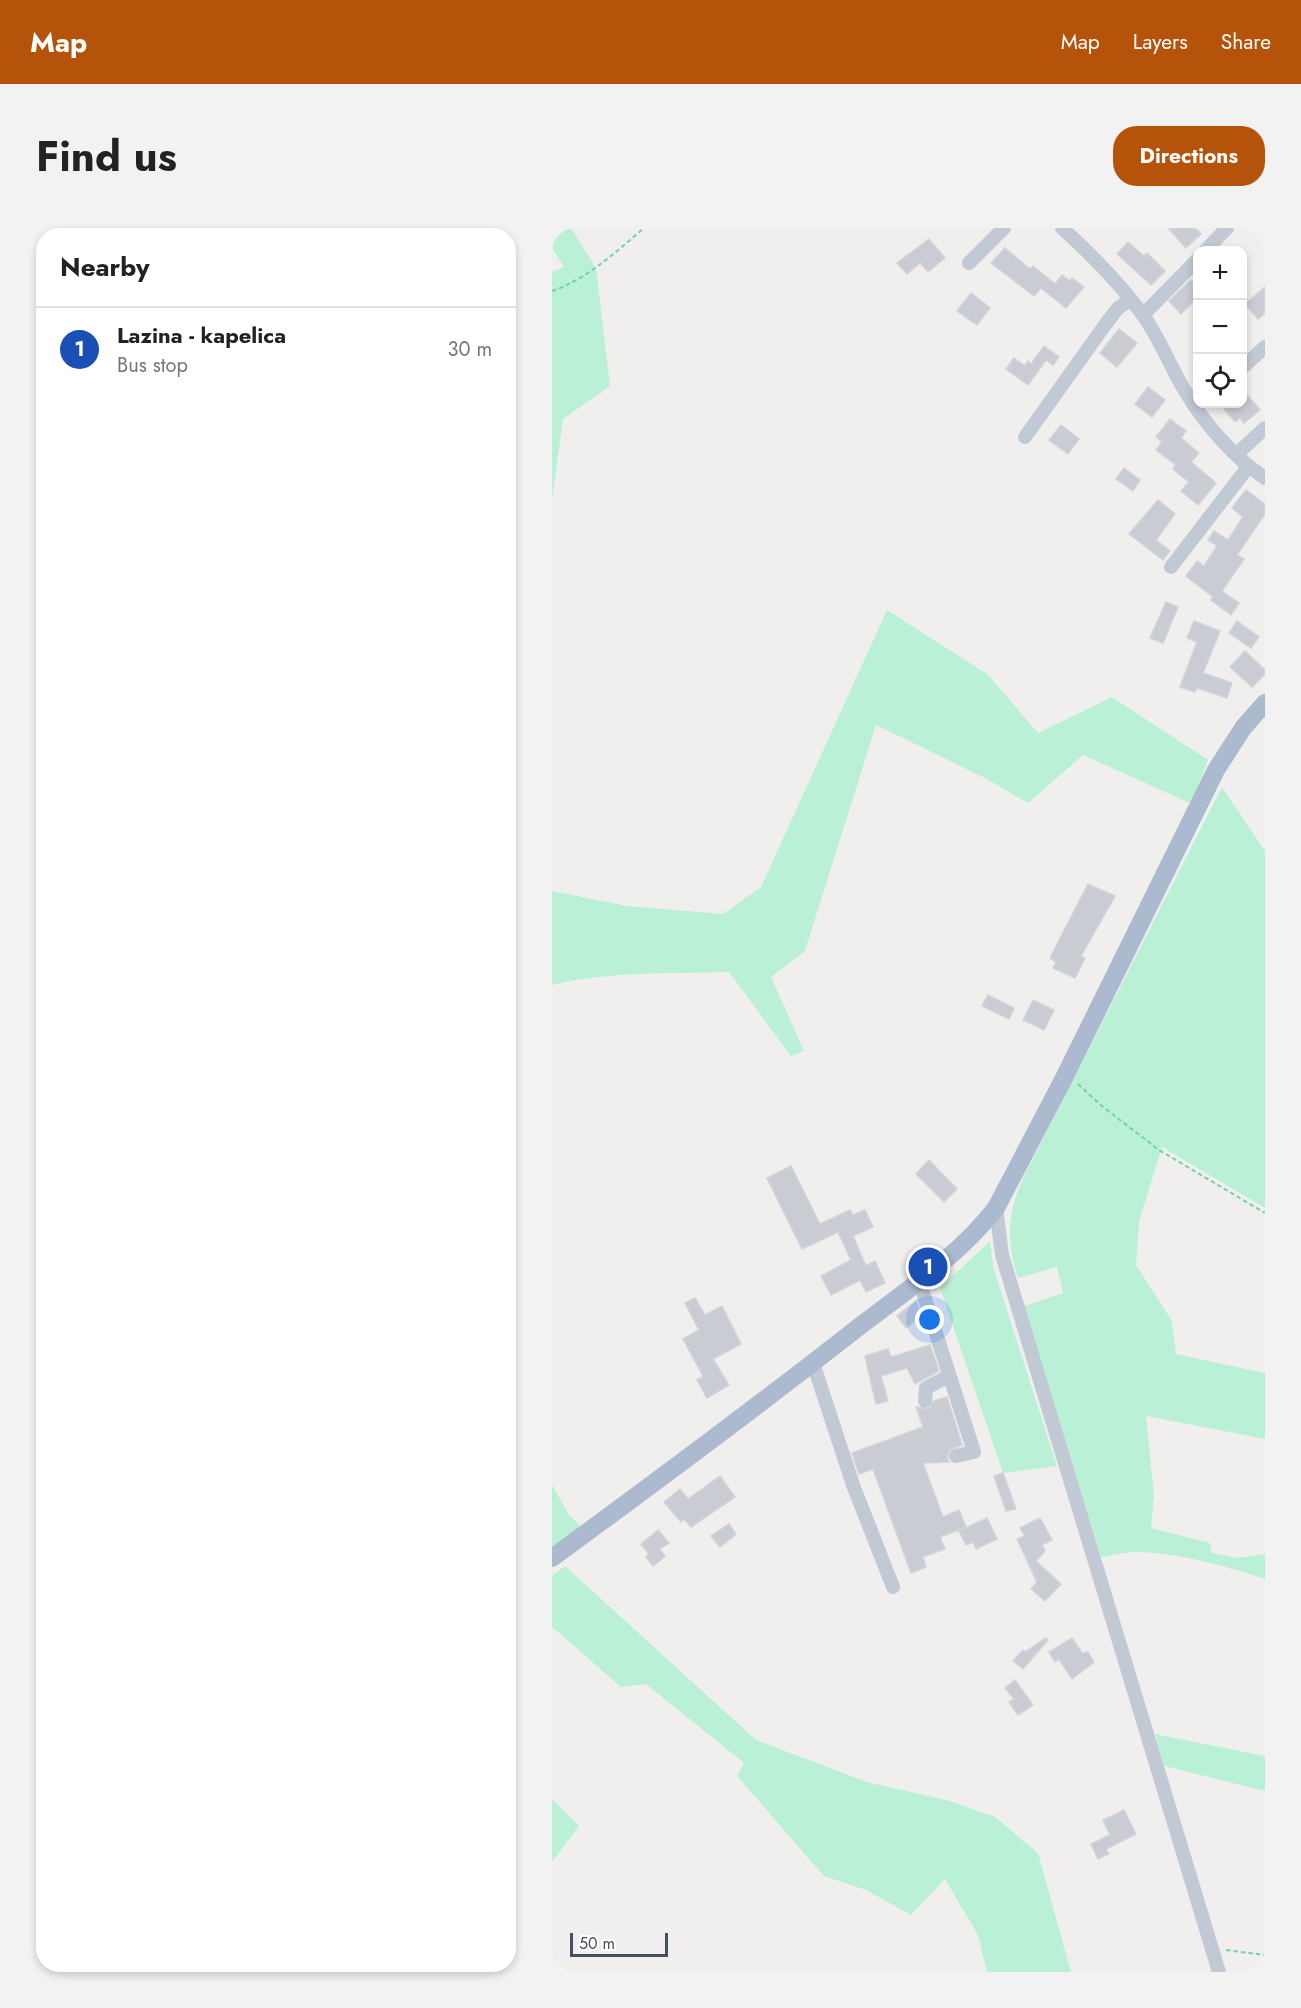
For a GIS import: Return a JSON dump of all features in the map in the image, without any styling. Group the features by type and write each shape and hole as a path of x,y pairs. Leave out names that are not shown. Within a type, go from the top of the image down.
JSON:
{"main road":[{"path":"552,1558 695,1455 973,1236 996,1208 1064,1078 1216,770 1243,728 1265,703"}],"street":[{"path":"969,263 1004,228"},
{"path":"1062,228 1083,247 1143,315 1193,395"},
{"path":"1210,246 1227,228"},
{"path":"1143,315 1193,263"},
{"path":"1025,437 1118,308 1130,300"},
{"path":"1247,363 1265,347"},
{"path":"1202,408 1248,467 1265,478"},
{"path":"1237,454 1265,428"},
{"path":"1171,567 1248,467"},
{"path":"996,1208 1002,1255 1219,1972"},
{"path":"920,1280 974,1452 956,1456"},
{"path":"813,1363 854,1485 893,1587"},
{"path":"925,1401 926,1388 949,1376"}],"path":[{"path":"552,291 564,287 605,261 644,228"},
{"path":"1064,1078 1080,1085 1103,1107 1159,1150 1265,1213"},
{"path":"1212,1950 1265,1955"}],"green space":[{"path":"552,228 571,228 596,268 610,386 563,419 552,501 552,272 564,267 552,248"},
{"path":"887,610 987,674 1038,733 1112,697 1208,760 1192,804 1083,755 1028,803 985,778 876,725 805,951 771,977 804,1051 791,1056 729,972 618,975 552,985 552,891 627,906 723,914 761,887"},
{"path":"1222,787 1265,851 1265,1208 1162,1147 1139,1222 1136,1265 1172,1321 1176,1354 1265,1373 1265,1439 1146,1416 1154,1495 1151,1528 1210,1543 1212,1553 1237,1558 1265,1554 1265,1579 1218,1565 1170,1555 1133,1552 1101,1557 1024,1306 1063,1293 1057,1267 1018,1278 1010,1239 1011,1216 1023,1178"},
{"path":"990,1241 994,1270 1057,1466 1003,1473 940,1288"},
{"path":"552,1485 569,1515 581,1526 552,1549"},
{"path":"565,1566 756,1740 867,1782 950,1801 995,1817 1038,1853 1071,1972 987,1972 978,1935 945,1879 911,1915 866,1890 824,1876 737,1776 744,1763 646,1684 621,1687 552,1627 552,1576"},
{"path":"1155,1734 1265,1756 1265,1791 1164,1766"},
{"path":"552,1799 579,1826 552,1862"}],"building":[{"path":"1168,228 1195,228 1201,234 1186,248"},
{"path":"929,239 945,258 928,272 920,263 907,274 897,263"},
{"path":"1128,242 1144,256 1147,253 1165,271 1151,285 1117,254"},
{"path":"1005,248 1030,269 1033,266 1055,284 1062,275 1070,281 1072,278 1084,287 1066,308 1041,288 1034,296 991,263"},
{"path":"1191,280 1193,302 1181,314 1169,301"},
{"path":"1265,287 1265,313 1258,319 1247,306 1247,302"},
{"path":"971,293 990,308 977,325 957,311"},
{"path":"1119,329 1137,343 1117,367 1100,353"},
{"path":"1044,346 1059,357 1053,365 1046,360 1028,385 1006,369 1014,358 1025,366 1028,361 1031,364"},
{"path":"1148,387 1165,400 1152,417 1135,404"},
{"path":"1247,395 1260,410 1244,423 1240,418 1235,422 1223,408 1247,408"},
{"path":"1170,419 1186,431 1181,438 1199,453 1191,462 1216,483 1198,505 1181,491 1189,482 1173,469 1176,465 1156,450 1162,442 1156,437"},
{"path":"1061,425 1079,439 1068,454 1049,440"},
{"path":"1124,468 1140,480 1133,491 1116,479"},
{"path":"1246,490 1265,504 1265,514 1237,555 1244,559 1222,591 1239,603 1231,615 1211,600 1213,597 1186,576 1197,561 1204,566 1217,546 1208,540 1214,531 1228,540 1243,517 1232,508"},
{"path":"1158,500 1175,514 1156,540 1170,551 1163,560 1129,534"},
{"path":"1166,602 1178,607 1163,643 1150,638"},
{"path":"1194,621 1220,631 1203,673 1232,683 1227,698 1197,688 1195,692 1180,687 1197,642 1187,638"},
{"path":"1237,621 1259,637 1251,648 1229,633"},
{"path":"1245,651 1265,670 1265,674 1252,687 1230,667"},
{"path":"1088,884 1115,896 1081,956 1085,958 1075,978 1053,968 1056,962 1050,958"},
{"path":"988,995 1014,1008 1009,1019 982,1006"},
{"path":"1033,1000 1054,1010 1044,1030 1023,1020"},
{"path":"929,1160 957,1189 944,1202 916,1174"},
{"path":"791,1166 820,1224 850,1210 853,1215 865,1210 873,1227 853,1236 866,1266 875,1261 885,1283 866,1292 860,1280 831,1295 821,1276 851,1260 838,1232 802,1249 767,1178"},
{"path":"695,1298 705,1315 722,1306 741,1344 713,1359 729,1385 707,1398 697,1380 703,1376 683,1339 699,1330 685,1303"},
{"path":"916,1301 921,1315 906,1328 897,1316"},
{"path":"930,1345 939,1371 915,1384 907,1368 881,1376 888,1401 876,1404 865,1356 888,1349 891,1357"},
{"path":"947,1397 962,1445 950,1450 947,1457 949,1462 923,1463 943,1517 959,1510 966,1527 940,1537 945,1549 923,1557 926,1567 911,1573 873,1469 859,1474 852,1453 923,1427 916,1407 928,1409 934,1401"},
{"path":"1003,1473 1016,1509 1006,1511 994,1476"},
{"path":"720,1476 735,1497 691,1527 684,1519 681,1522 664,1502 680,1489 688,1499"},
{"path":"987,1518 997,1539 976,1549 973,1542 966,1545 959,1531"},
{"path":"1040,1518 1052,1540 1042,1545 1045,1551 1036,1561 1061,1584 1045,1601 1031,1589 1037,1582 1017,1539 1025,1536 1020,1528"},
{"path":"729,1524 736,1534 720,1547 711,1536"},
{"path":"658,1530 669,1543 660,1549 665,1556 653,1566 646,1557 649,1554 641,1544"},
{"path":"1046,1638 1048,1640 1023,1669 1013,1661 1023,1650 1025,1652"},
{"path":"1072,1638 1082,1653 1088,1652 1094,1662 1072,1679 1059,1659 1055,1662 1049,1652"},
{"path":"1015,1680 1033,1705 1018,1715 1009,1702 1014,1699 1005,1688"},
{"path":"1124,1810 1136,1834 1106,1849 1109,1854 1098,1859 1091,1844 1110,1835 1103,1820"}],"place":[{"name":"Lazina - kapelica","path":"928,1267"}]}
